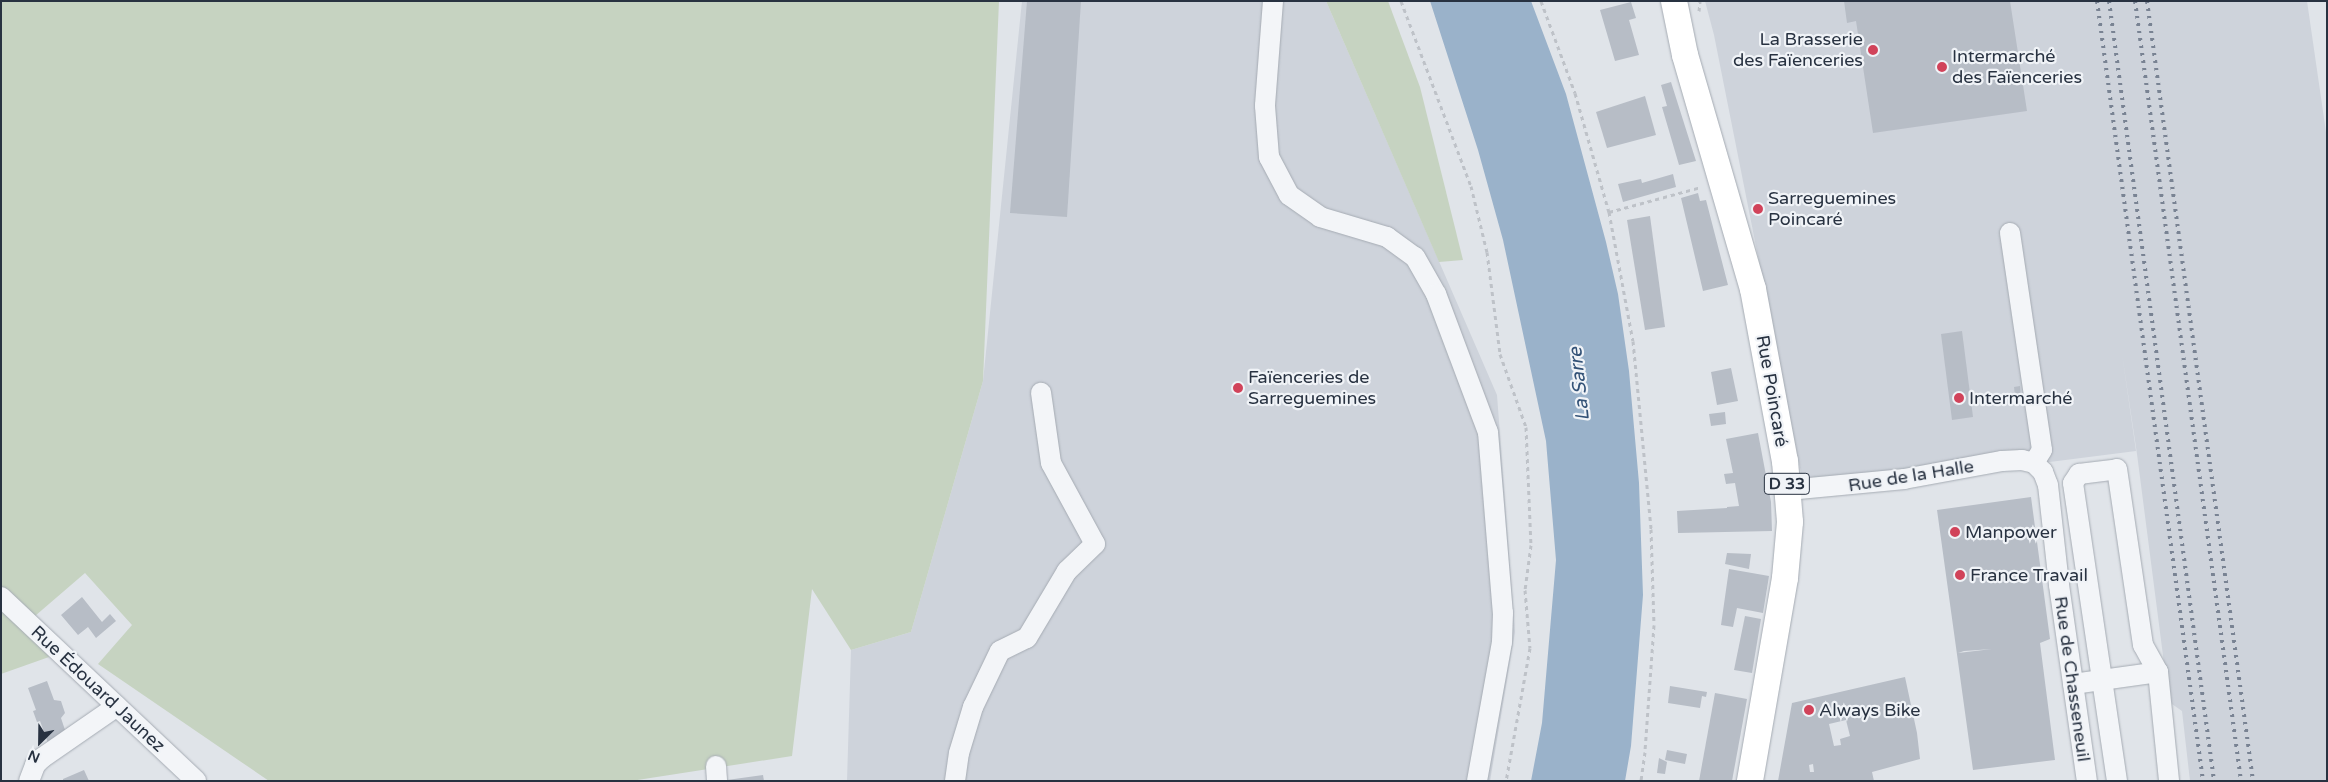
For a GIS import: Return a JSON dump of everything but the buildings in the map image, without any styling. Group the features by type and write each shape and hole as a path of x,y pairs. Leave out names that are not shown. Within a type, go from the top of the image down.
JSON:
{"main road":[{"name":"Rue Poincaré","path":"1666,1 1681,40 1753,289 1785,461 1790,522 1785,578 1750,781"},
{"name":"Rue Poincaré","path":"1674,1 1681,40"}],"street":[{"path":"1273,1 1264,106 1269,157 1289,195 1320,217 1387,237 1415,257 1436,294 1488,432 1503,613 1502,633 1477,781"},
{"path":"2010,233 2042,450 2034,463"},
{"path":"955,781 959,753 973,708 1000,651 1027,638 1067,571 1095,544 1051,463 1041,393"},
{"name":"Rue de la Halle","path":"1788,490 1904,479 2002,461 2022,460 2034,463"},
{"name":"Rue de Chasseneuil","path":"2034,463 2043,472 2048,485 2087,781"},
{"path":"2117,781 2073,483 2079,474 2116,469 2144,645 2158,672 2169,781"},
{"path":"2048,485 2073,483"},
{"name":"Rue Édouard Jaunez","path":"1,598 196,781"},
{"path":"2073,684 2158,672"},
{"path":"29,781 35,765 42,758 117,706"}],"path":[{"path":"1401,1 1471,186 1487,252 1500,354 1526,427 1531,545 1525,590 1530,648 1506,781"},
{"path":"1541,1 1575,93 1609,212 1633,341 1652,529 1654,625 1645,752 1641,781"},
{"path":"1609,212 1723,182"}],"shaded area":[{"name":"Faïenceries de Sarreguemines","path":"1022,1 1326,1 1497,395 1515,632 1490,781 847,781 851,650 911,632 983,381"},
{"path":"1705,1 2307,1 2327,139 2327,781 2190,781 2182,711 2169,702 2137,454 2122,354 2136,451 1805,493 1714,35"}],"green space":[{"path":"1,1 999,1 983,381 911,632 851,650 812,589 792,756 631,781 269,781 98,664 132,625 85,573 35,616 49,657 1,674"},
{"path":"1326,1 1388,1 1420,87 1463,260 1439,262"}],"water":[{"name":"La Sarre","path":"1430,1 1531,1 1566,94 1606,242 1618,294 1629,371 1639,483 1643,595 1631,746 1625,781 1531,781 1542,723 1556,560 1546,441 1503,240 1478,150"}],"railway":[{"path":"2097,1 2203,781"},
{"path":"2109,1 2214,781"},
{"path":"2135,1 2241,781"},
{"path":"2147,1 2253,781"}],"place":[{"name":"La Brasserie des Faïenceries","path":"1873,50"},
{"name":"Intermarché des Faïenceries","path":"1942,67"},
{"name":"Sarreguemines Poincaré","path":"1758,209"},
{"name":"Faïenceries de Sarreguemines","path":"1238,388"},
{"name":"Intermarché","path":"1959,398"},
{"name":"Manpower","path":"1955,532"},
{"name":"France Travail","path":"1960,575"},
{"name":"Always Bike","path":"1809,710"}]}
